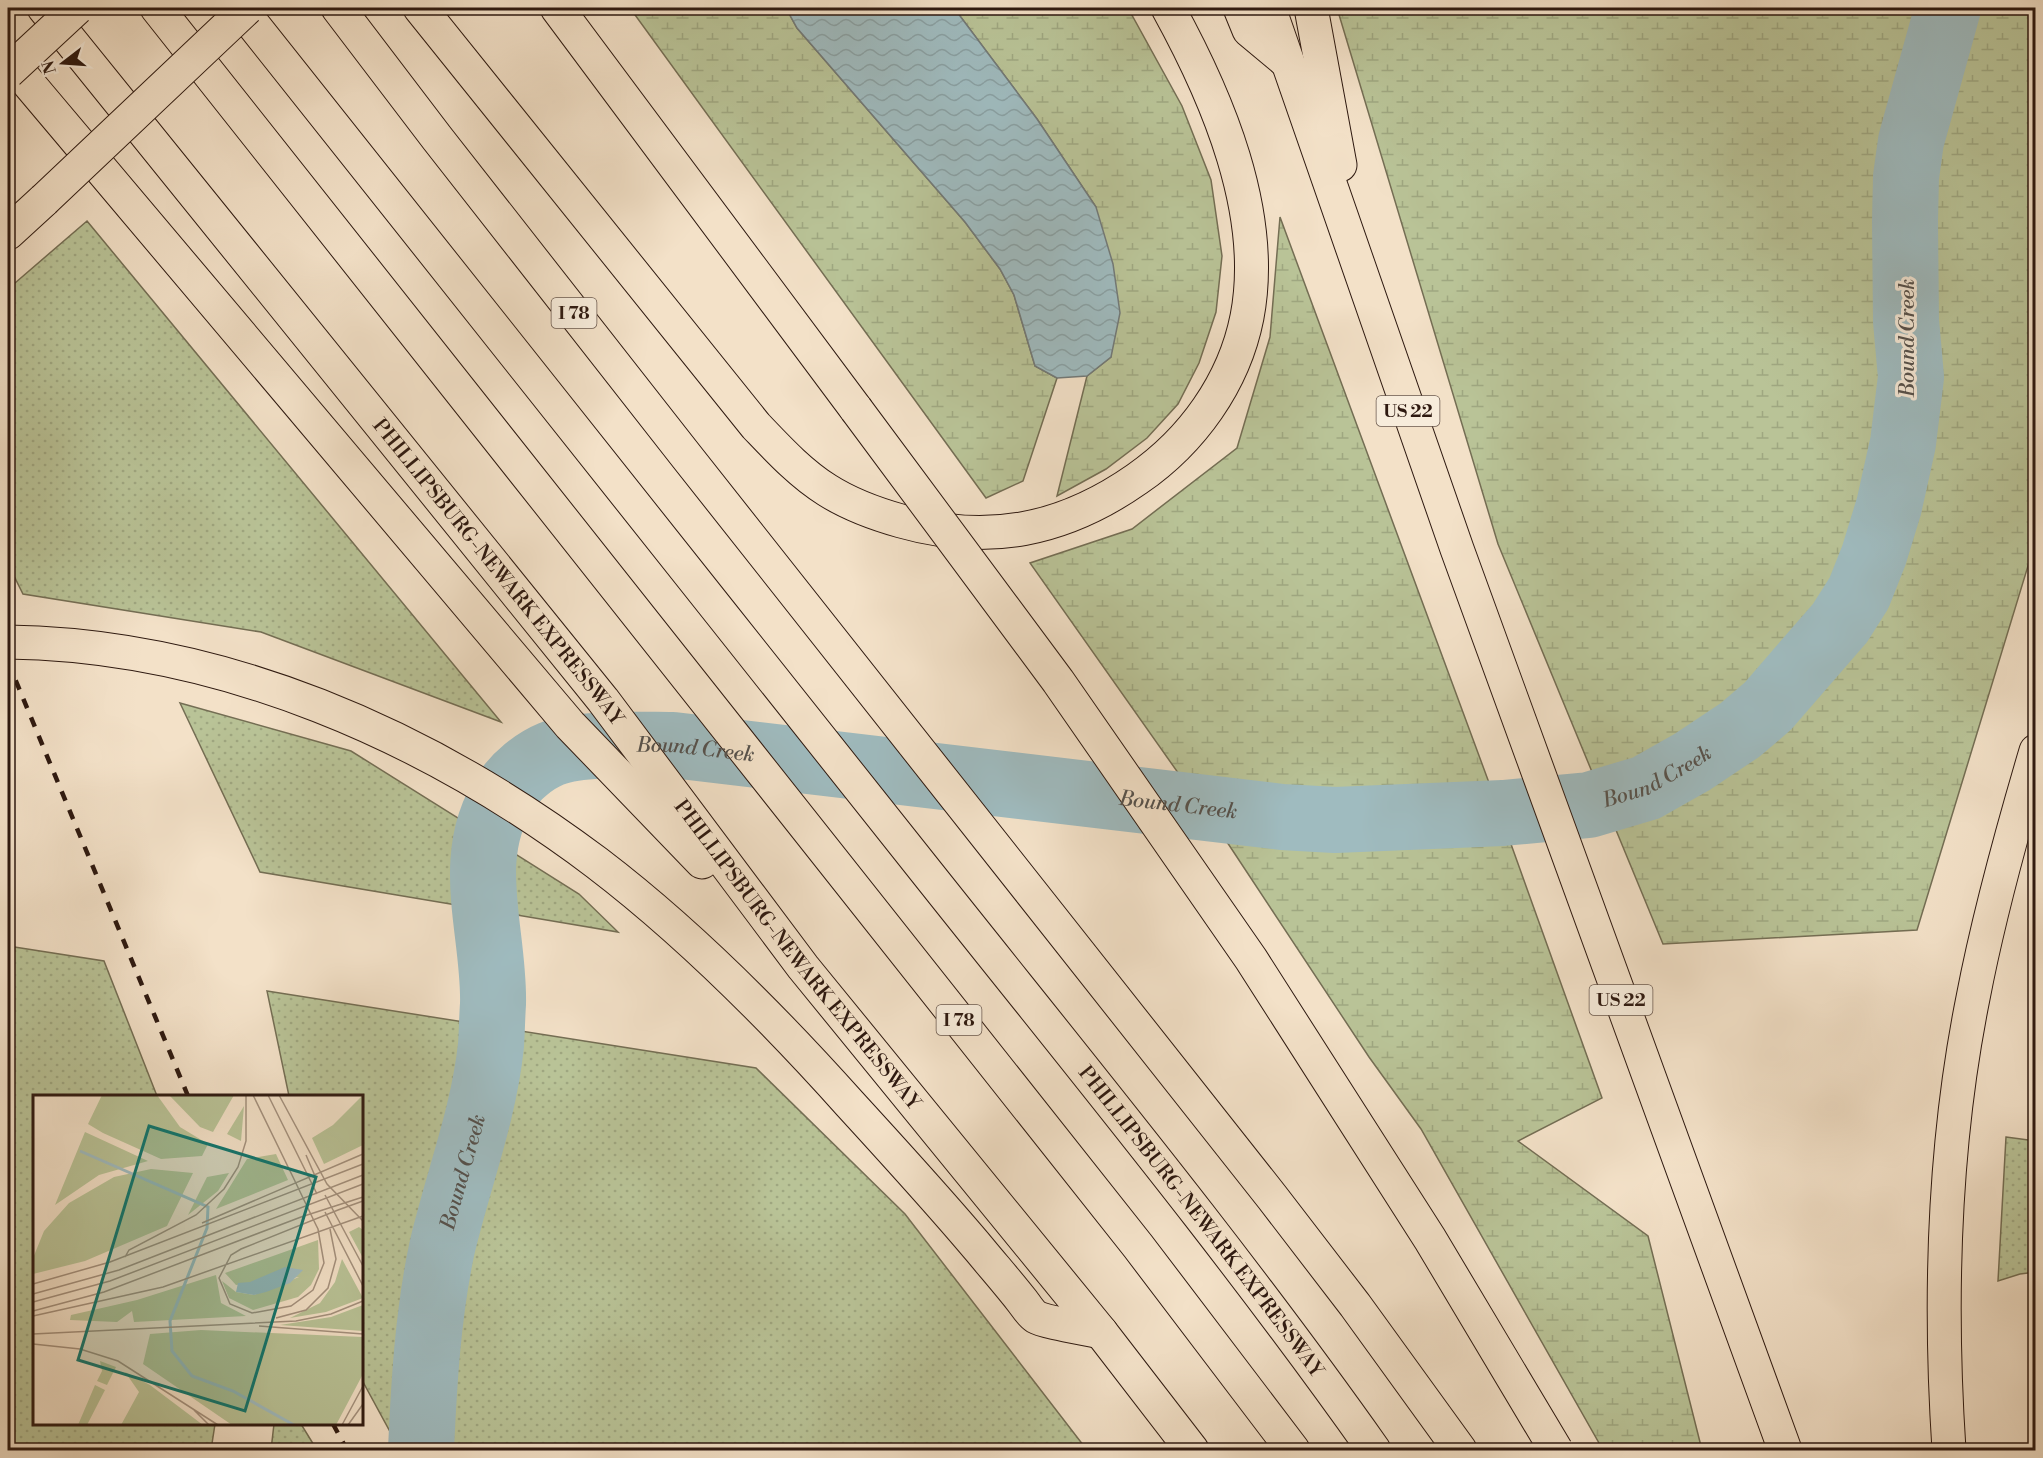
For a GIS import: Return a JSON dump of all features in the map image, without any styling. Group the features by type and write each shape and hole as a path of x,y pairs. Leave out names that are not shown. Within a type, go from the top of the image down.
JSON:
{"highway":[{"name":"PHILLIPSBURG-NEWARK EXPRESSWAY","path":"44,8 603,700 803,967 1101,1332 1192,1450"},
{"path":"8,72 77,8"},
{"name":"I 78","path":"157,8 1138,1246 1293,1450"},
{"name":"PHILLIPSBURG-NEWARK EXPRESSWAY","path":"240,8 1171,1181 1334,1393 1374,1450"},
{"path":"8,233 247,8"},
{"name":"I 78","path":"338,8 486,200 1272,1197 1460,1450"},
{"path":"420,8 756,426 780,452 827,490 858,506 917,526 952,532 983,533 1012,532 1069,516 1097,504 1149,471 1193,430 1212,402 1238,347 1250,291 1250,236 1246,211 1229,146 1215,108 1198,66 1168,8"},
{"path":"557,8 1058,681 1251,959 1430,1239 1556,1450"},
{"path":"1240,8 1249,30 1287,62"},
{"path":"1269,8 1360,273"},
{"name":"US 22","path":"1311,8 1360,273 1457,549 1785,1450"},
{"path":"8,59 570,725 803,967"},
{"path":"8,642 73,646 151,657 198,667 277,689 319,704 392,737 476,782 516,807 598,864 642,899 681,933 769,1018 940,1203 1036,1317 1101,1332"},
{"path":"1949,1450 1944,1336 1946,1199 1961,1066 1986,933 2036,751"}],"green space":[{"path":"630,8 786,8 797,28 965,222 1000,269 1014,295 1035,366 1057,378 1023,481 986,498"},
{"path":"954,8 1128,8 1182,106 1211,180 1222,256 1216,312 1199,363 1178,404 1147,438 1106,469 1057,496 1087,376 1111,357 1096,207 1037,119"},
{"path":"1337,8 2035,8 2035,543 1917,930 1663,944 1498,544"},
{"path":"1280,217 1488,780 1602,1098 1518,1141 1648,1236 1702,1450 1603,1450 1421,1129 1369,1057 1229,845 1030,563 1132,529 1237,448 1270,337"},
{"path":"87,221 501,722 261,632 23,594 8,564 8,289"},
{"path":"180,703 351,751 579,894 618,932 260,872"},
{"path":"8,946 104,961 157,1095 33,1095 33,1425 215,1425 211,1450 8,1450"},
{"path":"267,991 756,1068 905,1214 1087,1450 400,1450 363,1382 363,1095 289,1095"},
{"path":"2006,1137 2035,1141 2035,1272 1998,1281"},
{"path":"274,1425 302,1425 317,1450 271,1450"}],"water":[{"path":"786,8 954,8 1037,119 1096,207 1113,264 1120,313 1111,357 1087,376 1057,378 1035,366 1014,295 1000,269 965,222 797,28"}],"waterway":[{"name":"Bound Creek","path":"421,1450 427,1348 437,1273 448,1223 483,1096 491,1045 492,977 483,868 486,842 493,816 506,791 520,775 545,757 563,750 610,745 673,745 1282,817 1335,820 1503,813 1589,805 1646,788 1692,762 1740,730 1768,706 1840,623 1859,593 1874,555 1889,506 1903,443 1911,377 1906,321 1906,177 1911,141 1948,8"}],"railway":[{"path":"8,662 188,1095"},
{"path":"334,1425 347,1450"}]}
